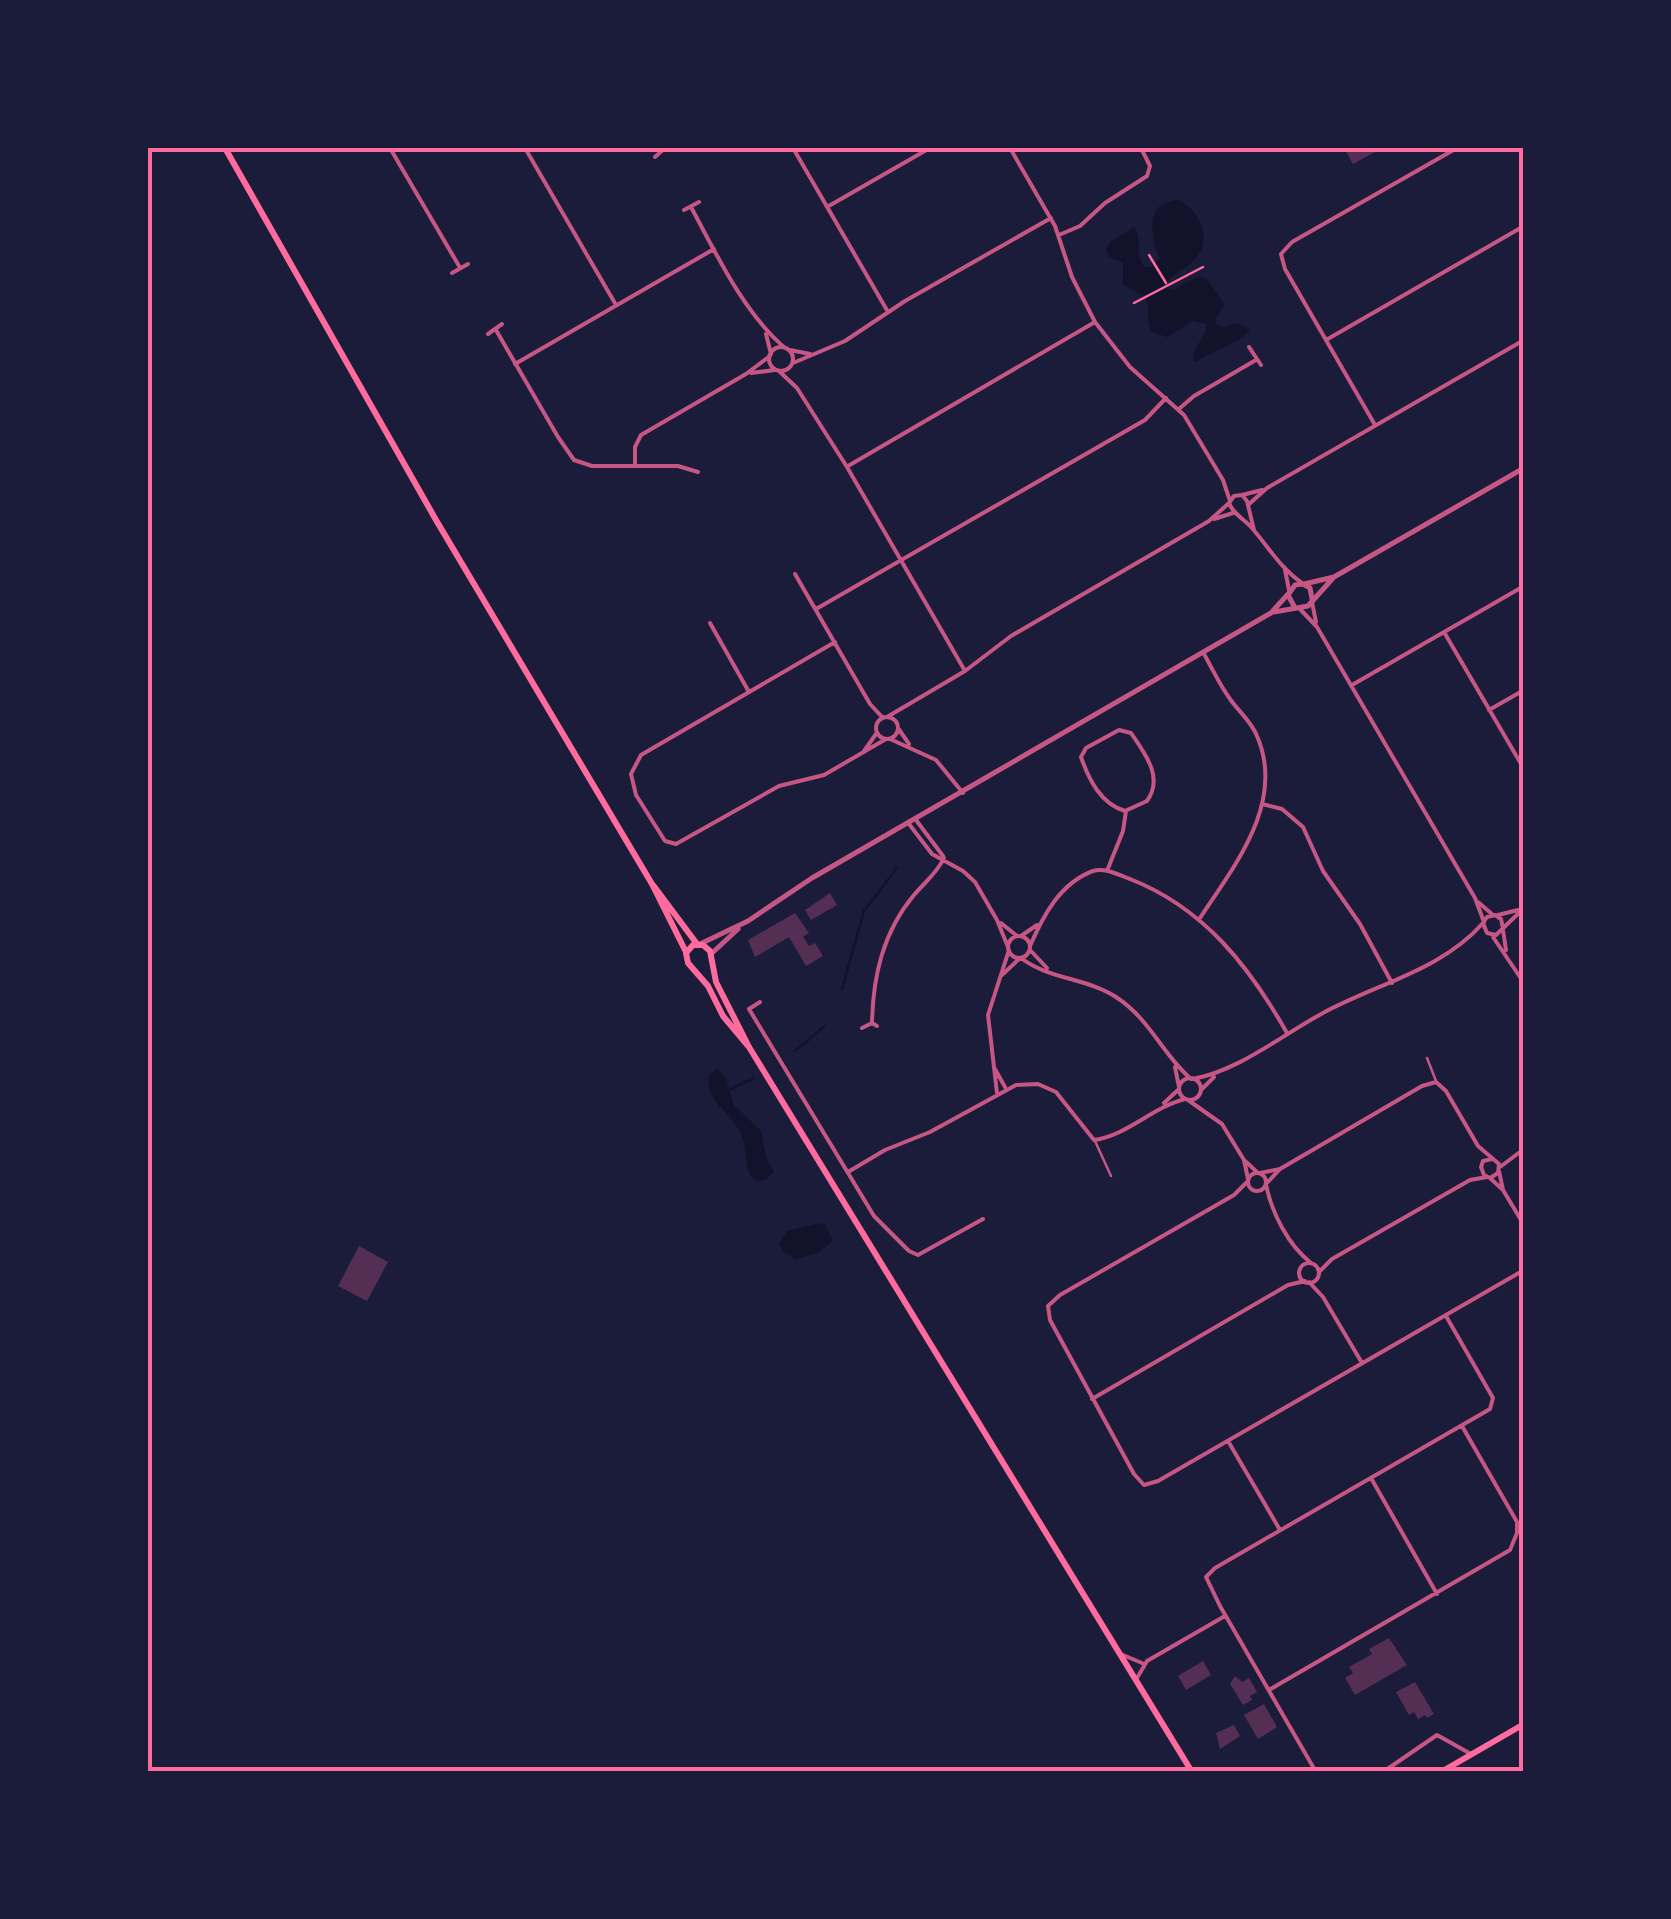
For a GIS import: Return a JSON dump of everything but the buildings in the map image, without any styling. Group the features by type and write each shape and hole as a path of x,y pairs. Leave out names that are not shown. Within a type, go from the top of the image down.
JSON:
{"main road":[{"path":"225,148 428,506 652,884 688,963 708,986 722,1016 749,1047"},
{"path":"652,884 698,944 708,948 716,982 749,1047 1192,1772"},
{"path":"686,953 698,944"},
{"path":"693,967 703,968 710,957"},
{"path":"1441,1772 1524,1724"}],"street":[{"path":"390,148 459,266"},
{"path":"525,148 616,306"},
{"path":"656,158 662,148"},
{"path":"792,148 889,313"},
{"path":"827,207 930,148"},
{"path":"1010,148 1051,218 1072,277 1095,322 1130,367 1179,409 1223,480 1236,513 1285,570 1312,591 1318,627"},
{"path":"1058,236 1080,226 1105,203 1147,176 1149,162 1141,148"},
{"path":"1376,425 1282,263 1282,250 1457,148"},
{"path":"684,210 699,202"},
{"path":"691,207 766,330 786,349 797,388"},
{"path":"746,374 777,370 845,341 1051,218"},
{"path":"1326,340 1524,226"},
{"path":"516,364 714,249"},
{"path":"452,272 468,264"},
{"path":"847,467 1095,322"},
{"path":"488,334 502,324"},
{"path":"496,330 574,460 592,466 678,466 698,472"},
{"path":"766,330 777,370 797,388 847,467 965,671"},
{"path":"1209,521 1244,512 1267,488 1524,340"},
{"path":"1179,409 1194,396 1258,363 1250,347"},
{"path":"634,465 635,447 641,435 746,374 777,348 815,354"},
{"path":"816,610 1145,420 1166,398"},
{"path":"698,944 748,921 812,878 1270,613 1295,585 1334,576 1524,468"},
{"path":"1223,480 1248,506 1254,530"},
{"path":"876,726 965,671 1011,636 1209,521 1241,495 1267,488"},
{"path":"1285,570 1290,603 1318,627 1474,898 1490,935 1524,983"},
{"path":"796,574 870,704 877,733 860,754"},
{"path":"1270,613 1298,608 1312,600 1334,576"},
{"path":"1352,685 1524,586"},
{"path":"710,623 748,692"},
{"path":"1444,632 1524,769"},
{"path":"834,642 647,750 634,763 634,790 667,843 679,843 779,786 824,774 888,739 910,706"},
{"path":"1199,920 1247,846 1262,804 1264,772 1256,734 1202,652"},
{"path":"1490,710 1524,690"},
{"path":"870,704 898,726 912,748"},
{"path":"1123,728 1136,740 1155,782 1147,801 1126,810 1112,806 1101,796 1081,757 1086,748 1123,728"},
{"path":"877,733 942,765 963,793"},
{"path":"1262,804 1282,809 1302,827 1323,871 1360,924 1392,983"},
{"path":"1107,871 1123,830 1126,810"},
{"path":"913,822 944,859 975,882 998,920 1008,949 1050,971 1094,986 1130,1008 1156,1033 1174,1062 1192,1079 1210,1114"},
{"path":"862,1028 874,1024 876,977 886,942 906,906 944,859"},
{"path":"999,979 1030,948 1041,922 1064,888 1096,870 1107,871 1155,890 1199,920 1247,968 1287,1034"},
{"path":"1474,898 1501,918 1507,955"},
{"path":"1468,940 1494,915 1523,908"},
{"path":"848,1172 885,1150 930,1132 1006,1088 1027,1084 1048,1087 1064,1098 1094,1140 1108,1137 1161,1106 1183,1081 1218,1073 1468,940 1490,935 1523,908"},
{"path":"998,920 1019,936 1050,971"},
{"path":"710,957 748,921"},
{"path":"997,1093 988,1015 1010,940 1041,922"},
{"path":"760,1002 749,1008 880,1223 915,1254 924,1254 984,1219"},
{"path":"1174,1062 1179,1088 1186,1100 1210,1114 1227,1131 1244,1160 1259,1173 1270,1204 1296,1250 1300,1271 1324,1297"},
{"path":"993,1065 1006,1088"},
{"path":"1161,1106 1201,1092 1218,1073"},
{"path":"1234,1195 1266,1185 1280,1169 1422,1086 1436,1082 1446,1090 1478,1146 1493,1159 1503,1190"},
{"path":"1478,1146 1481,1166 1503,1190 1524,1226"},
{"path":"1470,1180 1493,1159 1524,1149"},
{"path":"1092,1400 1288,1285 1312,1264 1332,1259 1470,1180 1488,1177 1511,1156"},
{"path":"1244,1160 1254,1191 1270,1204"},
{"path":"1280,1169 1259,1173 1234,1195 1048,1306 1050,1320 1092,1400 1134,1474 1144,1484 1158,1481 1524,1270"},
{"path":"1296,1250 1319,1275 1324,1297 1362,1363"},
{"path":"1288,1285 1319,1275 1332,1259"},
{"path":"1316,1772 1208,1586 1208,1574 1490,1409 1493,1398 1446,1315"},
{"path":"1269,1690 1508,1552 1518,1533 1517,1522 1462,1426"},
{"path":"1228,1440 1280,1530"},
{"path":"1372,1478 1437,1594"},
{"path":"1137,1682 1138,1671 1146,1662 1225,1616"},
{"path":"1119,1652 1132,1661 1146,1662"},
{"path":"1383,1772 1438,1735 1472,1754"}],"lane":[{"path":"1427,1058 1436,1082"},
{"path":"1094,1140 1111,1176"}],"path":[{"path":"1150,255 1167,284"},
{"path":"1134,303 1203,268"}],"shaded area":[{"path":"1178,200 1196,215 1203,238 1199,254 1168,280 1168,288 1174,290 1196,277 1206,278 1225,305 1215,319 1216,324 1223,327 1238,323 1250,330 1197,362 1193,355 1206,324 1193,321 1167,337 1152,332 1146,298 1123,284 1123,262 1109,257 1106,250 1110,242 1134,227 1141,262 1145,267 1153,267 1159,258 1153,230 1155,213 1167,202"},
{"path":"717,1069 726,1078 734,1105 761,1131 767,1161 774,1171 766,1180 757,1181 749,1174 740,1132 710,1092 709,1076"},
{"path":"819,1223 826,1225 833,1241 818,1253 796,1259 784,1252 779,1244 787,1231"}],"waterway":[{"path":"842,989 864,911 897,868"},
{"path":"795,1051 825,1026"},
{"path":"727,1091 754,1078"}]}
